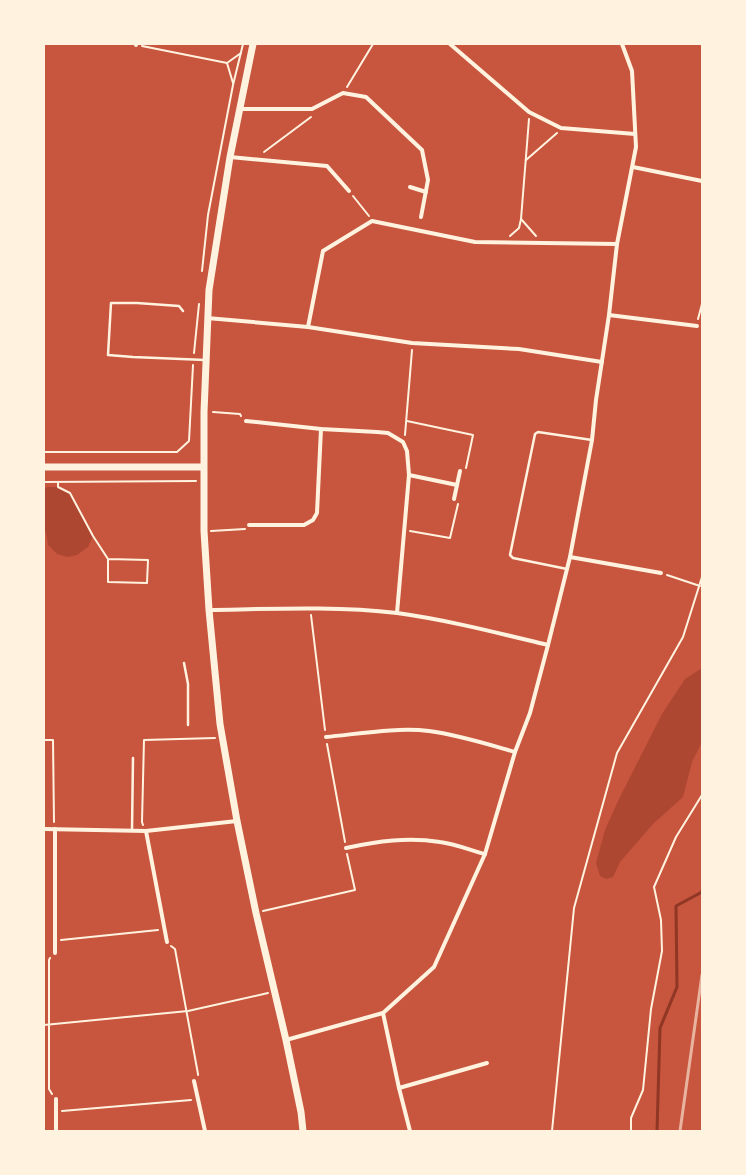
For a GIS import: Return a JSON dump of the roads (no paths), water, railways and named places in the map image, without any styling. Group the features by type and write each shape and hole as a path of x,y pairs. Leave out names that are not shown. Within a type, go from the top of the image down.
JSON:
{"street":[{"path":"253,44 230,157 209,290 205,360 203,467 204,531 209,610 222,737 237,821 256,913 286,1040 304,1131"},
{"path":"450,44 529,112 561,128 635,134"},
{"path":"286,1040 382,1013 434,967 485,854 515,752 530,713 548,644 570,557 592,440 617,244 636,147 632,71 622,44"},
{"path":"240,109 312,109 343,93 366,97 422,150 428,180 421,217"},
{"path":"230,157 327,166 349,191"},
{"path":"633,167 702,181"},
{"path":"410,187 426,192"},
{"path":"308,327 323,251 372,221 475,242 617,244"},
{"path":"609,315 697,326"},
{"path":"207,318 308,327 412,343 519,349 602,362"},
{"path":"246,421 321,429 388,433 403,442 407,451 409,475 397,613"},
{"path":"249,525 304,525 313,520 317,513 321,429"},
{"path":"44,467 203,467"},
{"path":"454,499 460,471"},
{"path":"409,475 457,485"},
{"path":"570,557 661,573"},
{"path":"209,610 310,609 397,613 459,624 548,644"},
{"path":"326,736 388,731 428,731 467,738 515,752"},
{"path":"44,829 146,831 237,821"},
{"path":"55,829 55,953"},
{"path":"146,831 167,942"},
{"path":"346,848 381,841 410,840 441,842 485,854"},
{"path":"382,1013 410,1131"},
{"path":"399,1088 487,1063"},
{"path":"194,1081 205,1131"},
{"path":"56,1099 56,1131"}],"lane":[{"path":"183,312 179,306 111,303 108,355 205,360"},
{"path":"567,569 514,558 510,555 535,434 538,432 592,440"},
{"path":"184,663 188,684 188,725"},
{"path":"132,831 133,758"}],"waterway":[{"path":"657,1131 660,1028 677,987 676,906 702,892 702,890"}],"railway":[{"path":"680,1131 702,975"}]}
